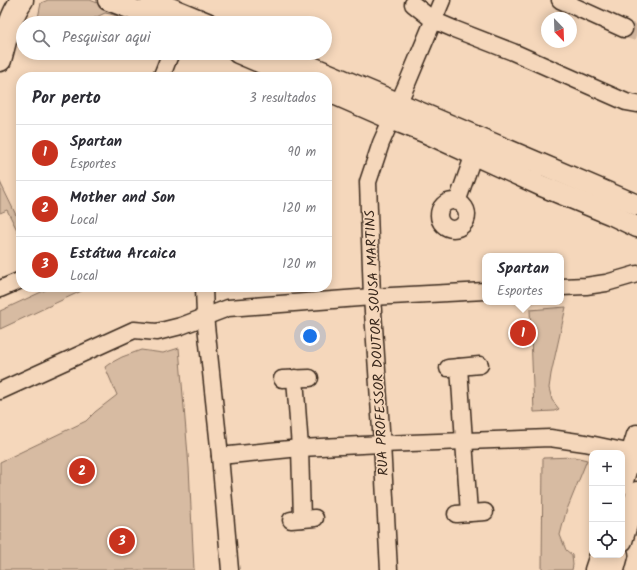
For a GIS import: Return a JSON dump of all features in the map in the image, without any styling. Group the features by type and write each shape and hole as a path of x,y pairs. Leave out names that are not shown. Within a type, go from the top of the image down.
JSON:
{"main road":[{"path":"0,60 11,18 22,0"}],"street":[{"path":"108,0 158,9 182,16"},
{"name":"RUA PROFESSOR DOUTOR SOUSA MARTINS","path":"389,570 372,297 368,182 381,143 394,111 442,0"},
{"path":"560,0 624,28"},
{"path":"413,4 433,20 512,52 626,102 637,104"},
{"path":"163,72 168,60"},
{"path":"254,60 282,72"},
{"path":"293,60 317,72"},
{"path":"332,80 394,111 424,132 542,186 635,226"},
{"path":"332,92 394,111 637,205"},
{"path":"457,202 474,154"},
{"path":"564,287 606,283 636,273"},
{"path":"0,289 16,282"},
{"path":"0,391 134,330 157,332 181,326 228,308 372,297 482,291"},
{"path":"204,292 205,316 220,456 230,570"},
{"path":"470,513 464,441 454,368 480,365"},
{"path":"296,378 302,519"},
{"path":"220,456 300,448 550,438 585,443 635,447 625,475"},
{"path":"625,531 637,492"},
{"path":"595,570 599,558"},
{"path":"614,570 617,558"}],"shaded area":[{"path":"48,0 90,0 122,13 120,16 105,13 99,16 38,16 41,3"},
{"path":"0,182 16,215 16,228 7,210 0,213"},
{"path":"41,292 79,292 0,329 0,311"},
{"path":"566,307 549,388 552,400 559,409 554,411 534,412 530,310"},
{"path":"179,348 189,467 194,570 0,570 0,462 86,421 117,395 105,367 109,364 122,357 141,350 163,353"},
{"path":"575,457 587,460 566,512 560,535 566,550 572,555 572,570 542,570 543,458"}],"tunnel":[{"path":"624,29 637,33"}],"place":[{"name":"Spartan","path":"523,333"},
{"name":"Mother and Son","path":"82,471"},
{"name":"Estátua Arcaica","path":"122,541"}]}
